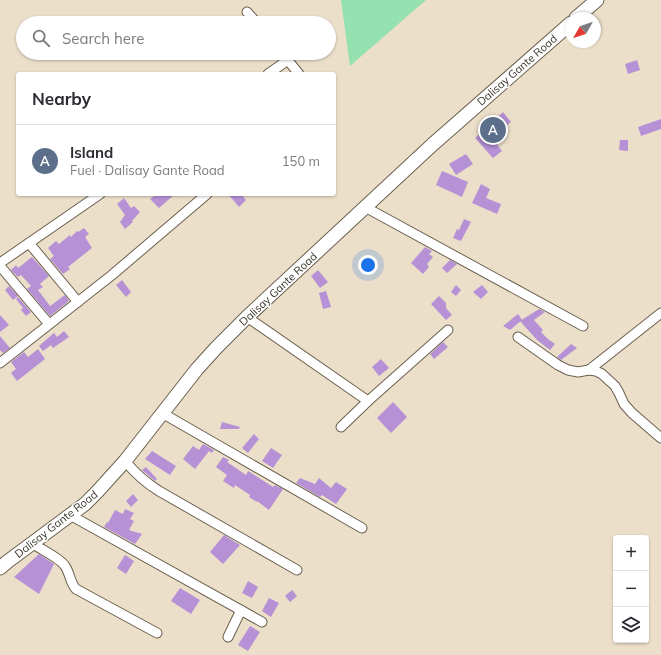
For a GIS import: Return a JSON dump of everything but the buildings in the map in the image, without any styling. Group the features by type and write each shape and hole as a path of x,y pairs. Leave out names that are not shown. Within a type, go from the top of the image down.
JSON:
{"main road":[{"path":"583,12 597,0"},
{"name":"Dalisay Gante Road","path":"0,568 97,492 125,462 197,369 247,317 432,144 565,28"}],"street":[{"path":"247,12 251,16"},
{"path":"270,72 281,60"},
{"path":"288,60 297,72"},
{"path":"0,263 97,196"},
{"path":"0,363 112,275 205,196"},
{"path":"365,207 582,326"},
{"path":"29,243 78,302"},
{"path":"0,266 49,324"},
{"path":"589,370 661,313"},
{"path":"247,317 368,400"},
{"path":"341,427 368,400 448,330"},
{"path":"518,337 558,365 568,370 578,372 589,370 602,374 615,386 624,404 632,413 661,438"},
{"path":"162,413 362,528"},
{"path":"125,462 149,485 297,570"},
{"path":"70,514 262,622"},
{"path":"32,543 62,563 76,589 157,633"},
{"path":"228,637 241,610"}],"green space":[{"path":"341,0 426,0 350,66"}],"place":[{"name":"Island","path":"493,130"}]}
